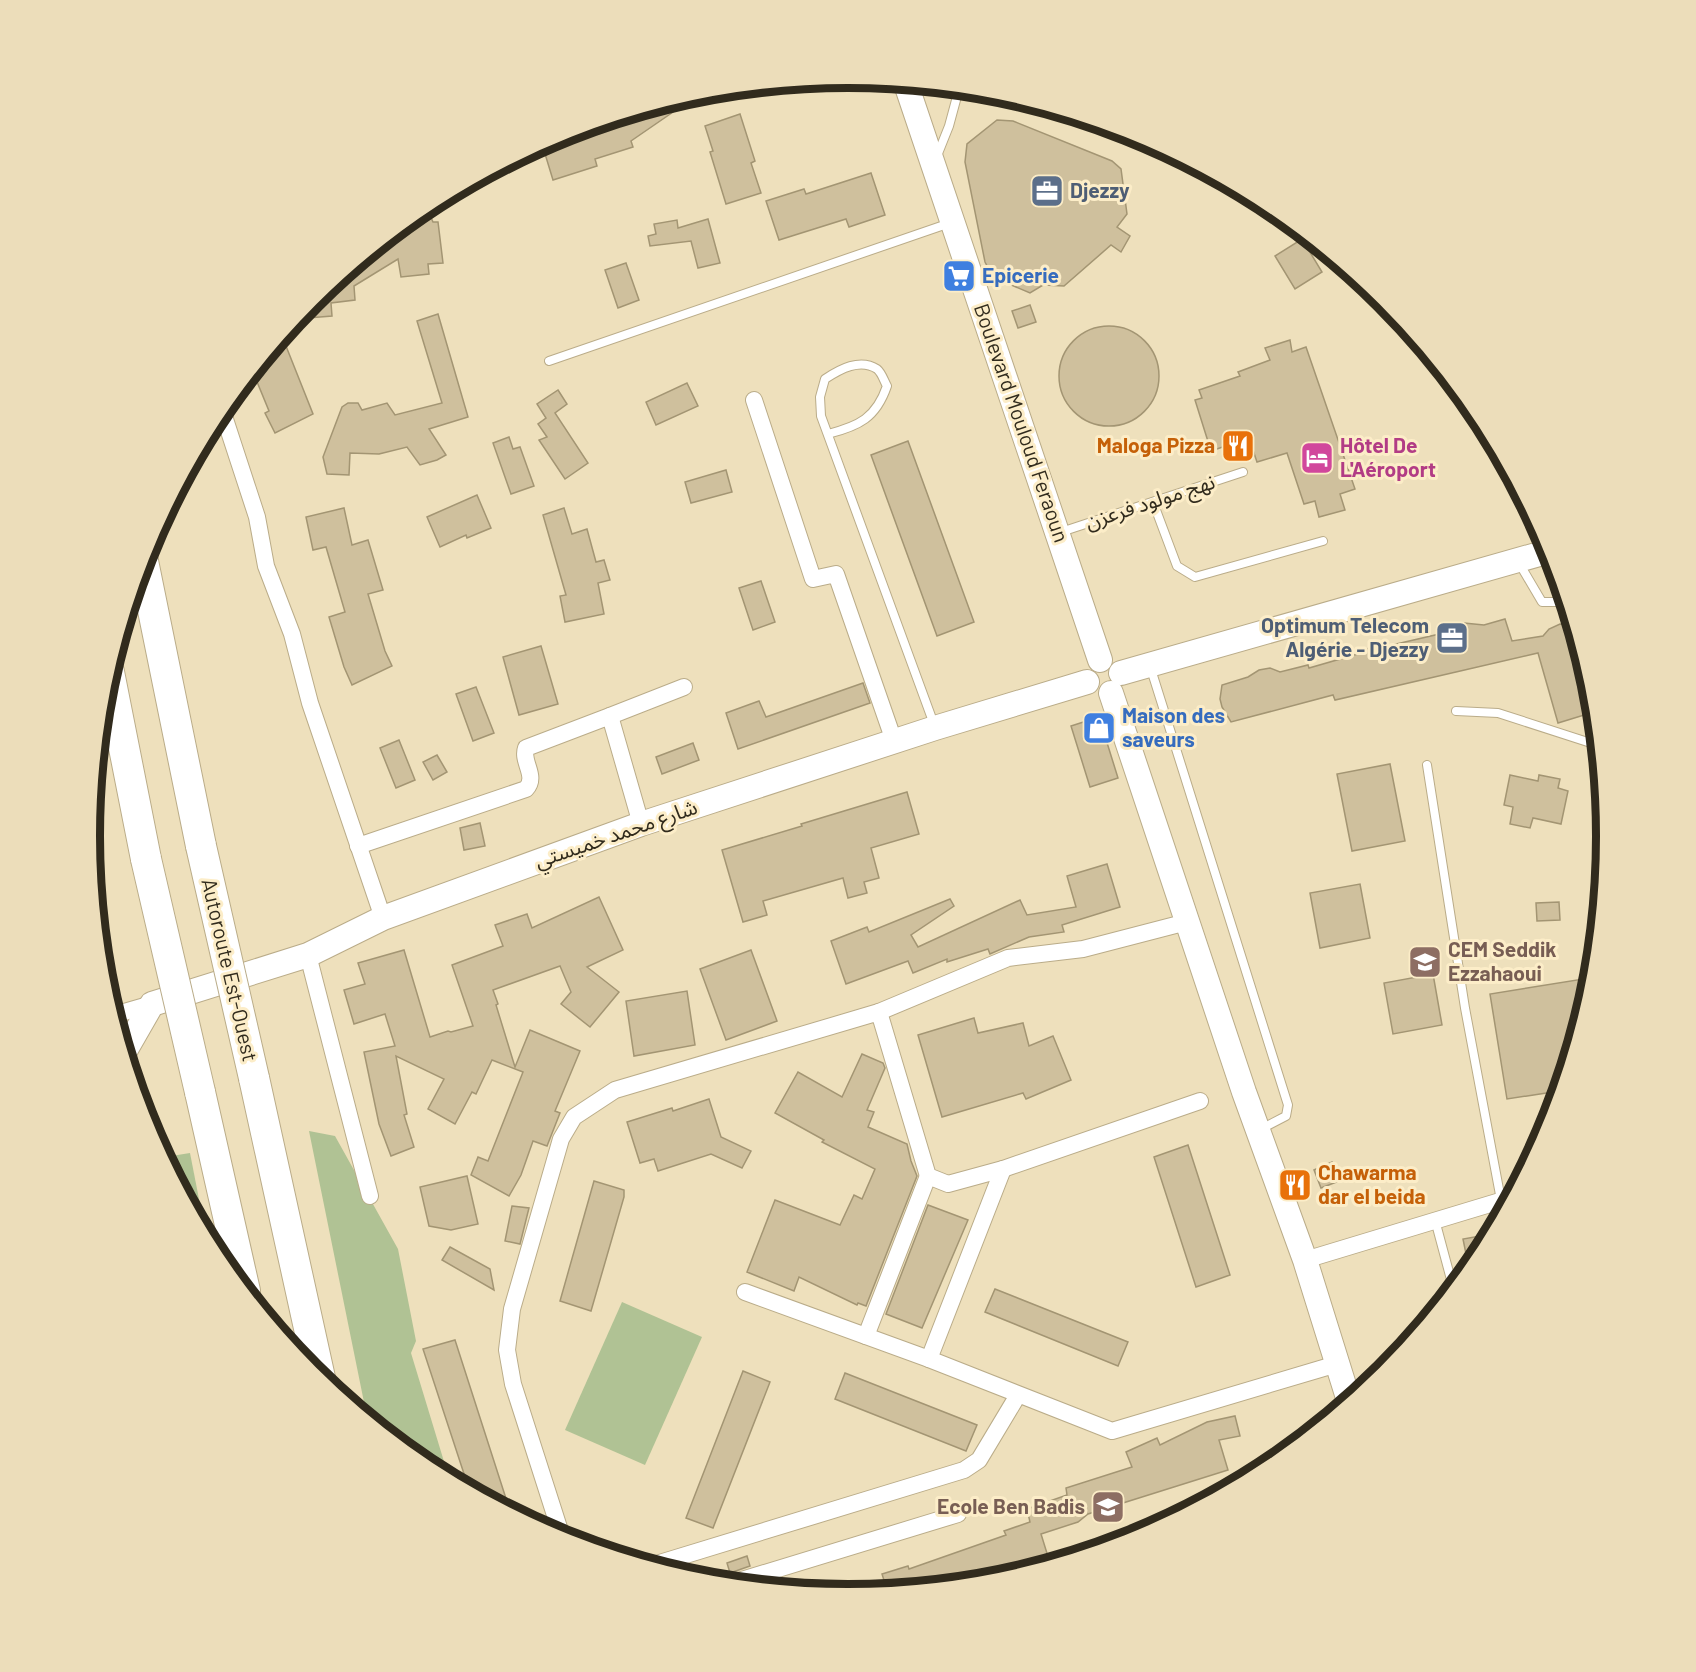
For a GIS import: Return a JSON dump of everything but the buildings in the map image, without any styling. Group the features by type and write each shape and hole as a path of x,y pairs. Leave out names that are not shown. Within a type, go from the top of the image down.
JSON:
{"highway":[{"name":"Autoroute Est-Ouest","path":"147,578 201,846 317,1362"},
{"path":"114,697 146,859 240,1271"}],"main road":[{"name":"Boulevard Mouloud Feraoun","path":"908,91 1100,660"},
{"path":"1349,1391 1337,1364 1305,1260 1258,1131 1187,922 1116,683 1119,668 1111,661 1100,660 1095,662 1088,671 1089,687 1098,694 1116,683 1149,665 1540,554"},
{"name":"شارع محمد خميستي","path":"152,1004 308,955 383,918 641,824 894,741 1087,682"},
{"path":"130,1042 152,1004"}],"street":[{"path":"754,400 813,579 836,574 894,741"},
{"path":"226,421 257,517 266,566 292,634 310,703 383,918"},
{"path":"358,846 526,789 532,778 524,754 526,748 684,687"},
{"path":"609,716 641,824"},
{"path":"558,1525 513,1384 507,1350 512,1309 554,1162 561,1139 574,1117 615,1090 879,1012 1008,958 1083,949 1187,922"},
{"path":"308,955 370,1196"},
{"path":"122,1012 152,1004"},
{"path":"866,1336 928,1176 879,1012"},
{"path":"928,1176 948,1184 1003,1169 1200,1101"},
{"path":"929,1359 1003,1169"},
{"path":"1305,1260 1500,1201"},
{"path":"745,1292 929,1359 1112,1431 1337,1364"},
{"path":"666,1561 964,1470 980,1460 1018,1395"},
{"path":"749,1577 958,1514"}],"lane":[{"path":"934,165 950,126 956,97"},
{"path":"549,361 953,222"},
{"path":"828,434 843,430 874,413 882,402 887,386 879,370 866,365 842,368 825,379 820,397 821,416 935,728"},
{"name":"نهج مولود فرعزن","path":"1058,533 1243,472"},
{"path":"1153,502 1177,566 1195,577 1323,541"},
{"path":"1517,560 1542,602 1558,602"},
{"path":"1149,665 1288,1105 1286,1116 1258,1131"},
{"path":"1456,711 1498,713 1589,743"},
{"path":"1428,765 1466,1008 1505,1192"},
{"path":"1435,1220 1451,1277"}],"green space":[{"path":"309,1131 335,1136 398,1249 416,1341 411,1353 445,1465 365,1406"},
{"path":"190,1153 201,1210 178,1167 173,1156"},
{"path":"622,1302 702,1337 645,1465 565,1430"}],"place":[{"name":"Djezzy","path":"1047,191"},
{"name":"Epicerie","path":"959,276"},
{"name":"Maloga Pizza","path":"1238,446"},
{"name":"Hôtel De L'Aéroport","path":"1317,458"},
{"name":"Optimum Telecom Algérie - Djezzy","path":"1452,638"},
{"name":"Maison des saveurs","path":"1099,728"},
{"name":"CEM Seddik Ezzahaoui","path":"1425,962"},
{"name":"Chawarma dar el beida","path":"1295,1185"},
{"name":"Ecole Ben Badis","path":"1108,1507"}]}
